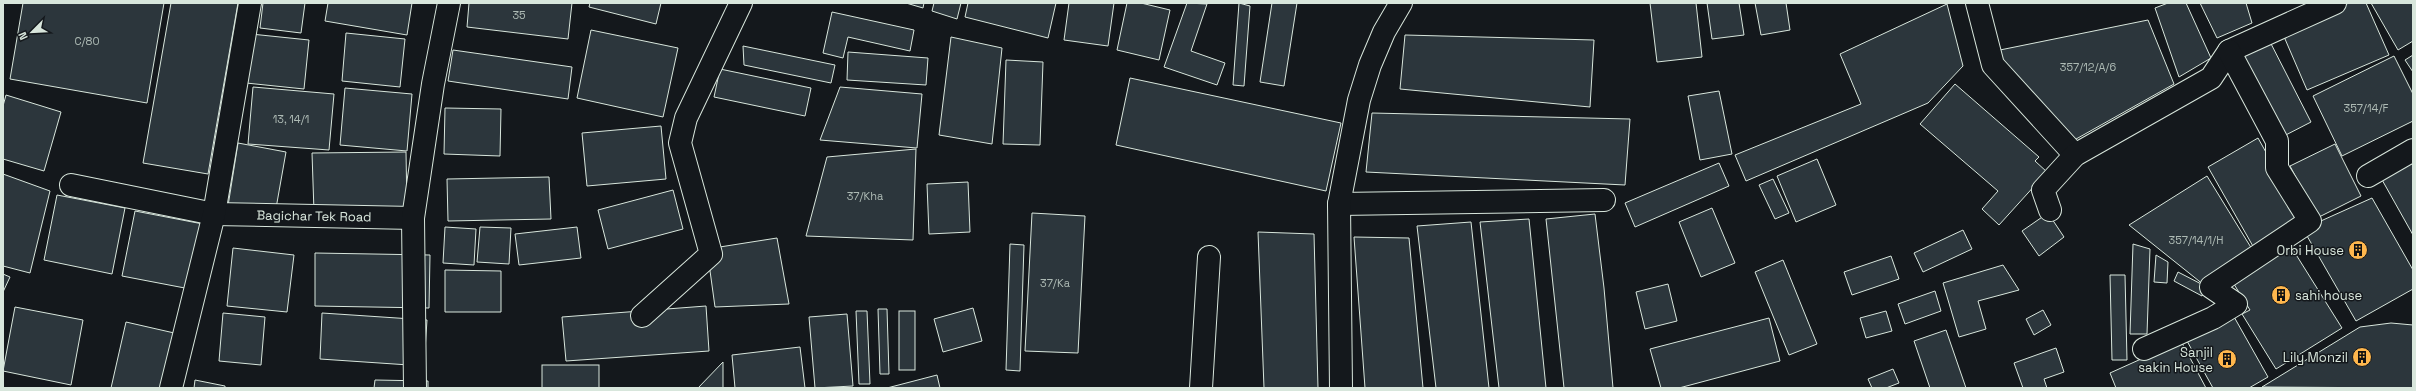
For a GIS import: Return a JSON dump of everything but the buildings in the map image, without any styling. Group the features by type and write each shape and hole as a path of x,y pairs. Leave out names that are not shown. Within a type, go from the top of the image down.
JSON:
{"street":[{"path":"171,388 214,214 250,3"},
{"path":"415,388 413,218 433,84 449,3"},
{"path":"642,316 711,254 680,143 686,118 741,3"},
{"path":"1341,388 1339,204 1361,93 1384,32 1400,3"},
{"path":"1977,3 1993,65 2075,155"},
{"path":"2050,210 2043,190 2075,155 2212,78 2229,51 2335,3"},
{"path":"2144,349 2213,318 2236,304 2211,287 2310,221 2277,168 2277,141 2229,51"},
{"path":"2368,176 2413,150"},
{"name":"Bagichar Tek Road","path":"71,185 214,214 413,218"},
{"path":"1339,204 1604,200"},
{"path":"1201,388 1209,257"}],"place":[{"name":"Orbi House","path":"2358,250"},
{"name":"sahi house","path":"2281,295"},
{"name":"Lily Monzil","path":"2362,357"},
{"name":"Sanjil sakin House","path":"2227,359"}]}
